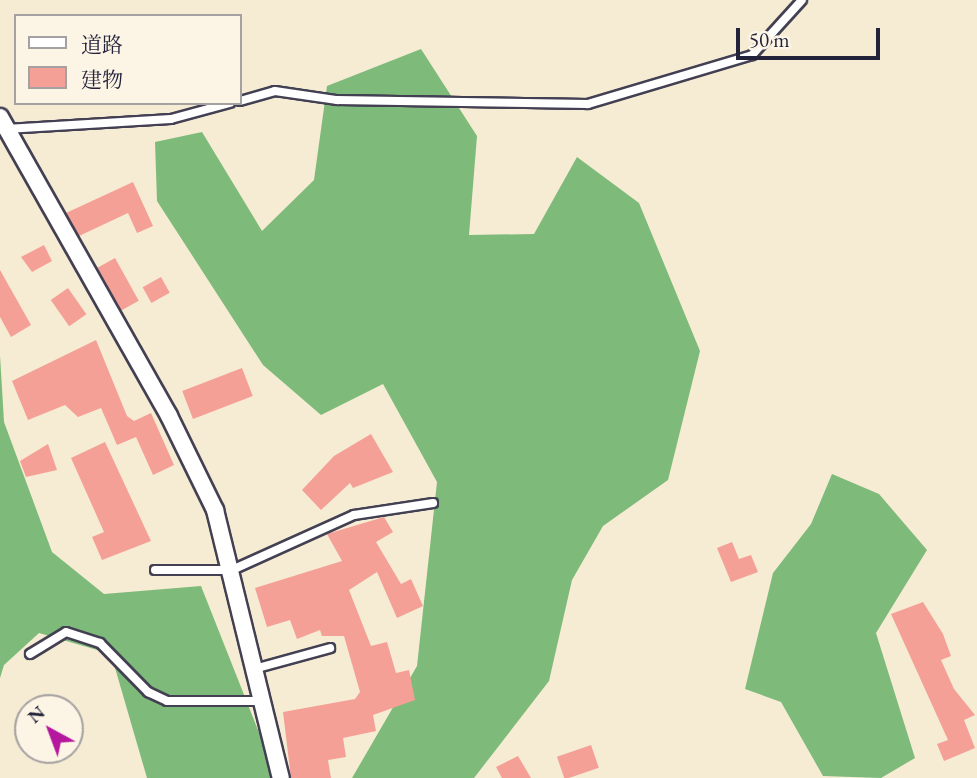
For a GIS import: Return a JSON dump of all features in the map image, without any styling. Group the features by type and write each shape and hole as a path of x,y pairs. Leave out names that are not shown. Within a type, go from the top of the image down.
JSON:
{"street":[{"path":"3,123 169,416 215,510 232,570 260,701 281,778"}],"lane":[{"path":"242,100 275,91 337,100 476,97 588,104 752,55 802,0"},
{"path":"3,123 171,119 223,105"},
{"path":"155,570 232,570 354,515 433,503"},
{"path":"30,654 66,632 100,643 148,692 167,701 260,701"},
{"path":"254,670 330,648"}],"green space":[{"path":"421,49 477,136 469,235 534,234 577,157 639,203 700,351 668,480 603,526 572,580 549,681 474,778 352,778 417,666 437,482 383,384 321,415 263,365 157,201 155,142 202,132 262,231 314,180 327,86"},
{"path":"0,355 4,422 52,552 104,594 201,586 277,778 147,778 111,654 39,633 4,665 0,678"},
{"path":"832,474 879,494 927,550 876,633 915,758 881,778 823,776 781,702 745,689 773,573 811,524"}],"building":[{"path":"133,182 153,226 137,233 128,213 79,236 66,213"},
{"path":"44,245 52,261 32,272 21,257"},
{"path":"115,258 139,301 121,311 98,268"},
{"path":"0,270 31,325 11,337 0,317"},
{"path":"161,277 170,293 151,303 143,287"},
{"path":"68,288 86,314 69,326 51,300"},
{"path":"96,340 127,416 134,421 151,413 174,465 153,475 136,437 117,445 101,408 78,417 65,405 28,420 12,381"},
{"path":"242,368 253,396 193,419 182,391"},
{"path":"371,434 393,472 353,488 350,483 321,510 302,490 334,456"},
{"path":"105,442 151,541 102,560 92,537 104,532 71,458"},
{"path":"48,444 57,470 26,477 20,461"},
{"path":"384,517 393,532 376,542 401,584 411,579 423,606 397,618 377,572 349,590 371,646 387,642 396,673 409,670 415,700 373,715 376,731 343,738 346,757 328,760 331,778 291,778 283,712 355,699 360,692 344,636 322,636 320,630 297,639 290,620 267,627 255,588 342,561 327,534"},
{"path":"732,542 739,559 751,555 758,572 731,582 717,548"},
{"path":"923,602 943,634 951,656 941,660 954,689 975,715 964,720 975,748 944,761 937,744 948,740 891,614"},
{"path":"591,745 599,768 564,778 557,757"},
{"path":"518,756 531,778 502,778 496,767"}]}
